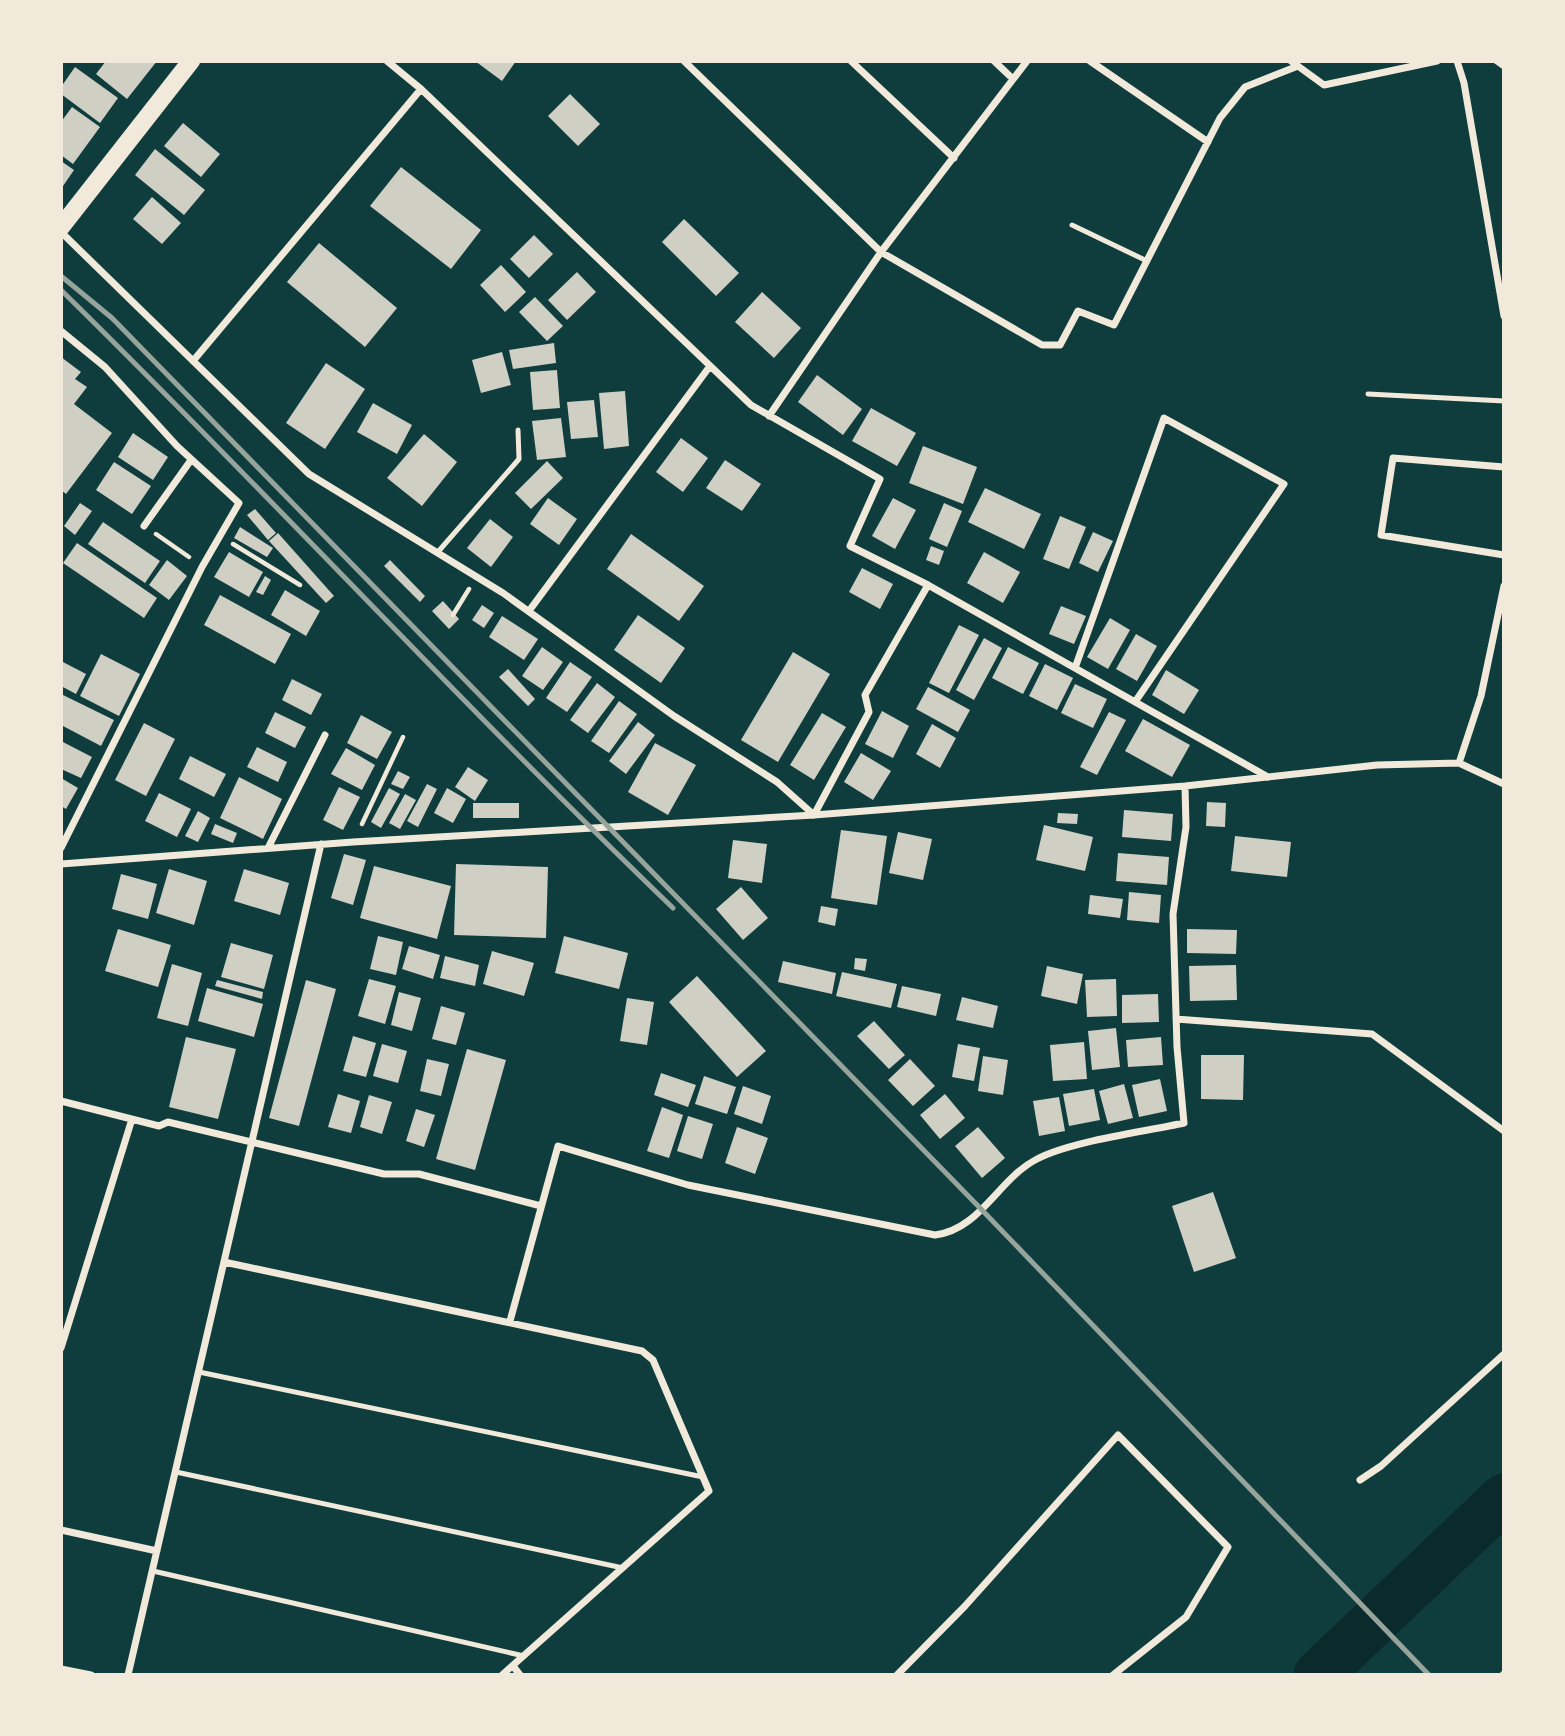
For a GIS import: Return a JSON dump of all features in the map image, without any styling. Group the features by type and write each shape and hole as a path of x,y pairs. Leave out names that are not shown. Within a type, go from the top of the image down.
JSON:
{"main road":[{"path":"61,229 191,61"}],"street":[{"path":"387,61 421,89 751,405 880,478 850,546 928,585 1268,777"},
{"path":"684,61 881,252 1042,345 1060,345 1078,311 1114,325 1220,118 1245,87 1295,64 1324,85 1437,61"},
{"path":"851,61 954,158"},
{"path":"995,61 1013,79"},
{"path":"769,416 881,252 1027,61"},
{"path":"1090,61 1208,142"},
{"path":"1457,61 1464,83 1500,268 1504,316"},
{"path":"1497,61 1504,66"},
{"path":"193,361 421,89"},
{"path":"61,229 309,474 529,611 674,716 777,782 814,815"},
{"path":"61,331 106,367 191,460 239,503 202,567 61,848"},
{"path":"529,611 710,366"},
{"path":"1075,668 1164,418 1284,484 1135,702"},
{"path":"1504,467 1393,458 1381,535 1504,555"},
{"path":"144,526 191,460"},
{"path":"814,815 869,712 865,695 928,585"},
{"path":"1459,763 1480,696 1503,589"},
{"path":"268,849 326,735"},
{"path":"61,864 321,844 814,815 1185,786 1377,765 1459,763 1504,784"},
{"path":"510,1321 558,1146 688,1185 935,1235 953,1233 966,1225 1019,1171 1048,1153 1184,1123 1176,1019 1173,914 1186,827 1185,786"},
{"path":"128,1675 321,844"},
{"path":"1176,1019 1372,1034 1504,1131"},
{"path":"61,1101 159,1126 168,1122 384,1174 419,1174 541,1206"},
{"path":"61,1348 132,1119"},
{"path":"224,1262 642,1351 653,1360 709,1491 502,1675"},
{"path":"1360,1480 1381,1466 1504,1354"},
{"path":"897,1675 965,1606 1118,1435 1228,1547 1186,1617 1113,1675"},
{"path":"61,1530 157,1552"},
{"path":"513,1666 520,1675"},
{"path":"61,1669 91,1675"}],"lane":[{"path":"1072,225 1147,261"},
{"path":"1368,394 1504,401"},
{"path":"437,553 519,459 519,429"},
{"path":"199,1372 703,1477"},
{"path":"176,1472 623,1568"},
{"path":"153,1570 524,1656"}],"path":[{"path":"144,526 202,567"},
{"path":"245,551 300,584"},
{"path":"453,615 476,577"},
{"path":"353,842 403,737"}],"building":[{"path":"106,61 157,61 127,99 96,74"},
{"path":"475,61 516,61 502,81"},
{"path":"75,67 118,98 100,123 61,94 61,87"},
{"path":"570,94 600,124 578,146 548,116"},
{"path":"72,107 100,127 73,164 61,155 61,122"},
{"path":"183,123 220,154 201,177 164,146"},
{"path":"155,149 205,190 184,215 135,175"},
{"path":"61,161 74,170 61,189"},
{"path":"401,167 481,230 451,269 370,206"},
{"path":"152,197 181,223 162,244 133,219"},
{"path":"684,219 739,273 716,296 662,242"},
{"path":"534,235 553,254 529,278 510,259"},
{"path":"319,243 397,308 365,347 287,282"},
{"path":"501,265 526,292 505,312 480,285"},
{"path":"577,272 596,292 567,320 548,300"},
{"path":"762,292 801,328 774,358 735,322"},
{"path":"535,297 563,326 547,341 519,312"},
{"path":"554,343 556,363 513,369 509,350"},
{"path":"502,352 511,385 481,393 472,360"},
{"path":"61,357 81,372 75,379 87,387 74,404 112,433 66,494 61,490"},
{"path":"326,363 365,389 325,449 286,423"},
{"path":"557,370 560,408 533,410 530,372"},
{"path":"817,375 862,409 843,435 798,402"},
{"path":"625,391 629,446 604,449 599,393"},
{"path":"594,400 598,437 571,439 567,402"},
{"path":"373,403 412,425 397,454 357,432"},
{"path":"871,408 916,433 897,466 852,441"},
{"path":"561,418 566,457 537,460 532,421"},
{"path":"133,433 168,457 153,480 118,457"},
{"path":"424,434 457,462 422,506 387,478"},
{"path":"681,438 708,458 683,492 656,472"},
{"path":"923,446 977,467 963,504 909,483"},
{"path":"725,460 761,484 742,511 706,488"},
{"path":"547,461 563,478 531,509 515,493"},
{"path":"114,462 151,486 132,514 96,490"},
{"path":"985,488 1041,514 1024,549 968,522"},
{"path":"548,498 577,519 559,545 530,524"},
{"path":"893,498 916,510 895,549 872,536"},
{"path":"80,503 92,511 75,535 64,526"},
{"path":"944,503 962,511 947,547 929,539"},
{"path":"255,509 276,533 268,540 247,515"},
{"path":"1060,516 1086,527 1069,569 1043,559"},
{"path":"490,519 513,537 491,567 467,548"},
{"path":"103,522 160,561 145,583 88,544"},
{"path":"240,527 273,548 267,557 234,538"},
{"path":"1093,532 1113,541 1098,572 1079,563"},
{"path":"278,533 334,596 326,603 269,541"},
{"path":"631,534 704,586 679,621 607,569"},
{"path":"77,543 157,598 144,618 63,563"},
{"path":"931,546 944,551 939,565 926,560"},
{"path":"229,552 263,572 249,597 214,577"},
{"path":"984,552 1020,572 1003,603 967,583"},
{"path":"167,560 187,576 169,600 149,585"},
{"path":"390,560 425,596 420,602 384,566"},
{"path":"862,568 893,584 880,609 849,592"},
{"path":"265,576 271,580 263,595 256,592"},
{"path":"285,590 320,611 306,636 271,615"},
{"path":"220,595 291,634 275,664 204,625"},
{"path":"443,601 459,619 449,629 432,611"},
{"path":"482,605 494,613 484,628 472,620"},
{"path":"1061,606 1086,616 1074,644 1049,634"},
{"path":"638,615 685,648 661,683 614,650"},
{"path":"502,616 538,639 524,660 489,637"},
{"path":"1110,618 1130,630 1108,669 1087,657"},
{"path":"959,625 979,635 949,693 929,683"},
{"path":"1136,634 1157,646 1137,681 1116,669"},
{"path":"984,638 1002,648 974,700 956,690"},
{"path":"542,647 563,662 543,690 522,676"},
{"path":"1008,647 1039,663 1023,694 992,678"},
{"path":"793,652 830,674 778,762 741,740"},
{"path":"101,654 140,674 119,716 80,696"},
{"path":"61,661 86,674 76,694 61,686"},
{"path":"570,662 592,677 567,712 546,698"},
{"path":"1045,664 1073,678 1057,710 1029,696"},
{"path":"508,669 535,699 528,706 499,677"},
{"path":"1166,670 1199,690 1184,714 1152,695"},
{"path":"292,679 322,694 311,715 282,700"},
{"path":"597,683 615,697 588,733 570,720"},
{"path":"1075,684 1107,699 1093,728 1061,713"},
{"path":"928,687 970,710 958,732 916,709"},
{"path":"61,694 114,720 101,746 61,725"},
{"path":"619,701 637,714 609,753 591,741"},
{"path":"882,711 909,726 893,758 865,744"},
{"path":"275,712 306,727 295,748 265,733"},
{"path":"1109,712 1126,720 1097,775 1080,767"},
{"path":"822,713 846,727 814,780 790,765"},
{"path":"361,715 392,732 377,759 347,743"},
{"path":"1143,719 1190,745 1172,777 1125,751"},
{"path":"638,722 655,735 626,774 609,761"},
{"path":"144,723 175,739 146,796 115,780"},
{"path":"932,724 956,738 940,768 916,754"},
{"path":"61,741 92,757 81,778 61,769"},
{"path":"655,743 696,765 668,815 628,792"},
{"path":"257,747 287,762 278,782 247,767"},
{"path":"346,748 375,765 362,790 331,774"},
{"path":"861,753 891,771 873,800 844,782"},
{"path":"190,756 226,774 214,797 179,779"},
{"path":"468,767 488,780 475,801 455,787"},
{"path":"398,771 410,777 403,789 391,784"},
{"path":"239,777 282,799 263,839 220,818"},
{"path":"61,778 78,788 66,809 61,806"},
{"path":"427,784 437,789 418,827 407,821"},
{"path":"339,787 360,797 343,830 323,820"},
{"path":"389,788 400,794 381,828 371,822"},
{"path":"447,788 466,799 453,823 434,813"},
{"path":"159,793 191,809 177,837 145,821"},
{"path":"405,794 416,800 400,829 389,823"},
{"path":"1207,802 1226,803 1225,827 1206,826"},
{"path":"473,803 519,803 519,818 473,818"},
{"path":"1124,810 1173,814 1171,841 1122,837"},
{"path":"198,811 210,818 198,842 185,836"},
{"path":"1058,813 1078,814 1077,824 1057,823"},
{"path":"215,824 237,833 233,843 211,834"},
{"path":"1044,825 1093,837 1085,871 1036,860"},
{"path":"841,830 887,836 877,905 831,898"},
{"path":"898,832 932,839 923,880 889,873"},
{"path":"1235,836 1291,842 1287,877 1231,871"},
{"path":"733,840 767,844 762,883 728,878"},
{"path":"1118,853 1169,857 1167,885 1116,881"},
{"path":"344,854 366,860 353,905 331,898"},
{"path":"456,864 548,867 546,938 454,935"},
{"path":"374,866 451,886 437,939 360,918"},
{"path":"169,869 207,881 194,925 156,913"},
{"path":"244,869 289,883 280,915 234,901"},
{"path":"121,874 157,884 148,919 112,909"},
{"path":"741,887 768,918 743,940 716,909"},
{"path":"1129,892 1161,895 1159,923 1127,920"},
{"path":"1090,895 1123,899 1120,918 1088,914"},
{"path":"821,906 838,909 835,926 818,922"},
{"path":"118,929 171,945 158,987 105,971"},
{"path":"1187,929 1237,930 1236,954 1187,953"},
{"path":"378,936 403,942 396,975 370,969"},
{"path":"564,936 628,953 619,989 555,973"},
{"path":"231,943 273,955 264,989 221,977"},
{"path":"409,946 440,955 433,979 402,969"},
{"path":"492,951 534,963 524,996 483,984"},
{"path":"445,956 479,965 475,986 440,978"},
{"path":"855,958 867,959 865,971 854,969"},
{"path":"783,961 836,973 832,994 778,982"},
{"path":"172,964 202,973 188,1026 157,1018"},
{"path":"1236,965 1237,1000 1190,1001 1189,966"},
{"path":"1047,966 1083,974 1077,1004 1041,996"},
{"path":"842,972 897,984 891,1008 836,996"},
{"path":"697,976 766,1051 737,1077 669,1002"},
{"path":"369,979 396,986 385,1024 358,1016"},
{"path":"1116,979 1117,1016 1087,1017 1085,980"},
{"path":"217,980 263,992 262,999 215,986"},
{"path":"306,980 336,989 299,1126 269,1118"},
{"path":"902,986 941,994 936,1016 897,1007"},
{"path":"207,988 263,1004 254,1037 198,1021"},
{"path":"399,992 421,998 412,1031 391,1025"},
{"path":"1158,994 1159,1022 1122,1023 1122,995"},
{"path":"962,997 998,1006 993,1028 956,1020"},
{"path":"627,998 654,1002 647,1045 620,1041"},
{"path":"441,1006 465,1013 456,1045 432,1039"},
{"path":"874,1021 905,1055 889,1069 857,1036"},
{"path":"1116,1028 1120,1067 1092,1070 1088,1031"},
{"path":"353,1036 376,1043 366,1077 343,1071"},
{"path":"186,1037 236,1049 218,1119 169,1107"},
{"path":"1161,1037 1163,1065 1128,1067 1126,1040"},
{"path":"1084,1042 1087,1079 1053,1081 1050,1045"},
{"path":"382,1044 407,1051 398,1083 373,1076"},
{"path":"958,1044 980,1048 974,1081 952,1077"},
{"path":"467,1049 506,1060 475,1170 436,1159"},
{"path":"1201,1055 1244,1055 1243,1100 1201,1099"},
{"path":"983,1056 1008,1060 1003,1095 978,1091"},
{"path":"427,1059 449,1064 441,1096 420,1091"},
{"path":"910,1059 935,1086 913,1106 888,1080"},
{"path":"661,1073 696,1085 688,1107 654,1095"},
{"path":"704,1076 736,1087 727,1114 695,1104"},
{"path":"1160,1079 1167,1111 1139,1117 1132,1085"},
{"path":"1124,1084 1133,1118 1108,1124 1099,1091"},
{"path":"743,1086 771,1096 762,1124 734,1114"},
{"path":"1094,1089 1100,1120 1069,1126 1063,1094"},
{"path":"338,1094 360,1101 351,1133 328,1127"},
{"path":"945,1094 965,1118 940,1139 920,1115"},
{"path":"369,1095 392,1102 382,1134 360,1127"},
{"path":"1059,1097 1065,1131 1039,1136 1033,1101"},
{"path":"662,1107 683,1115 669,1158 647,1151"},
{"path":"416,1109 435,1115 424,1147 406,1141"},
{"path":"688,1116 713,1124 702,1159 677,1151"},
{"path":"737,1127 768,1138 755,1174 725,1163"},
{"path":"978,1127 1005,1158 982,1178 955,1146"},
{"path":"1213,1192 1236,1258 1194,1272 1172,1206"}],"waterway":[{"path":"1318,1675 1504,1498"}],"railway":[{"path":"61,276 112,318 981,1209 1429,1675"},
{"path":"61,290 518,755 673,908"}]}
